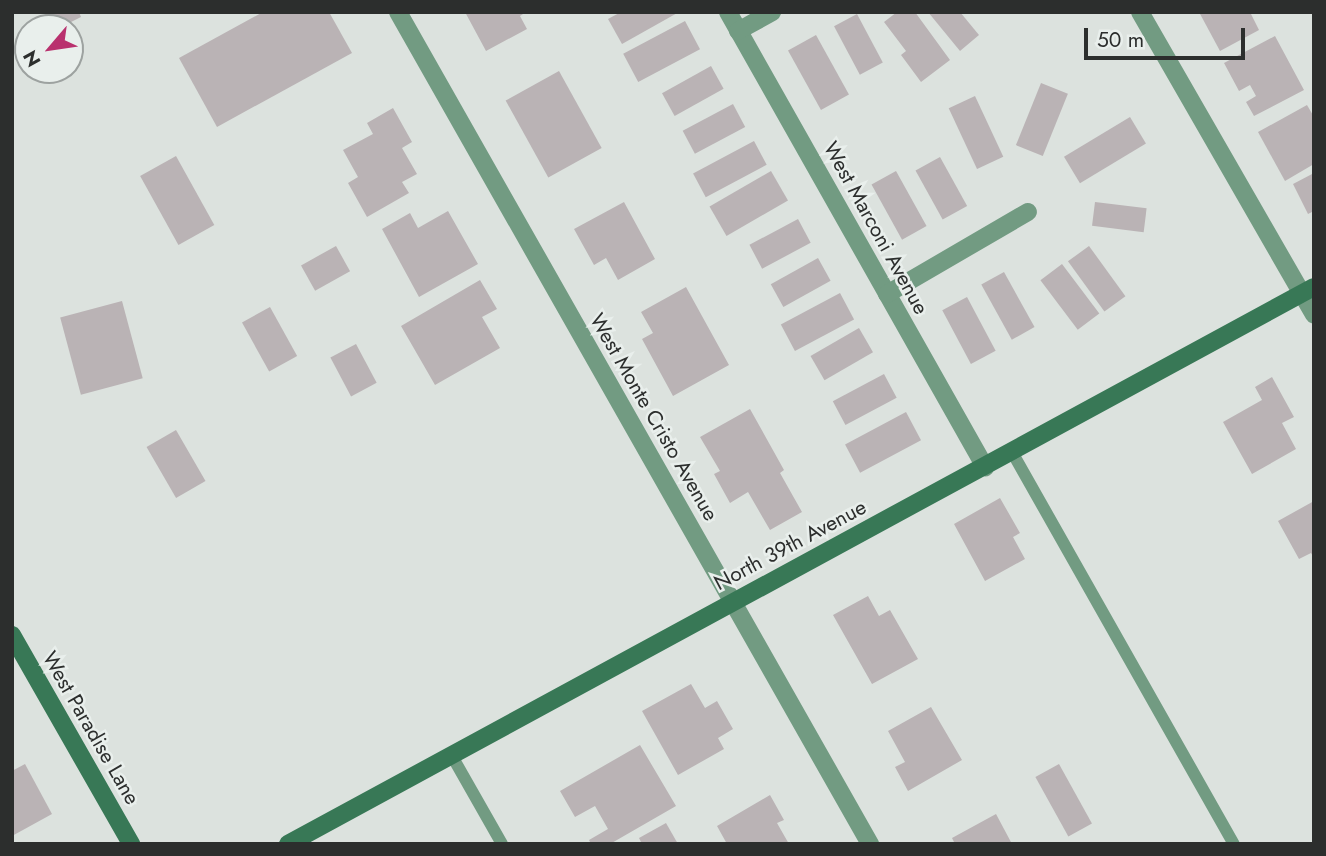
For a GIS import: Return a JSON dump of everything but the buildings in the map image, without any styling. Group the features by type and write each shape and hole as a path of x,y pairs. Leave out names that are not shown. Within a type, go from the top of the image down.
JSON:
{"street":[{"name":"West Monte Cristo Avenue","path":"398,12 870,844"},
{"name":"West Marconi Avenue","path":"728,12 985,467"},
{"path":"738,31 772,12"},
{"path":"1140,12 1308,290 1314,315"},
{"path":"887,294 1028,212"},
{"name":"North 39th Avenue","path":"288,844 1308,290"},
{"name":"West Paradise Lane","path":"12,635 131,844"}],"lane":[{"path":"1012,452 1234,844"},
{"path":"452,756 502,844"}]}
